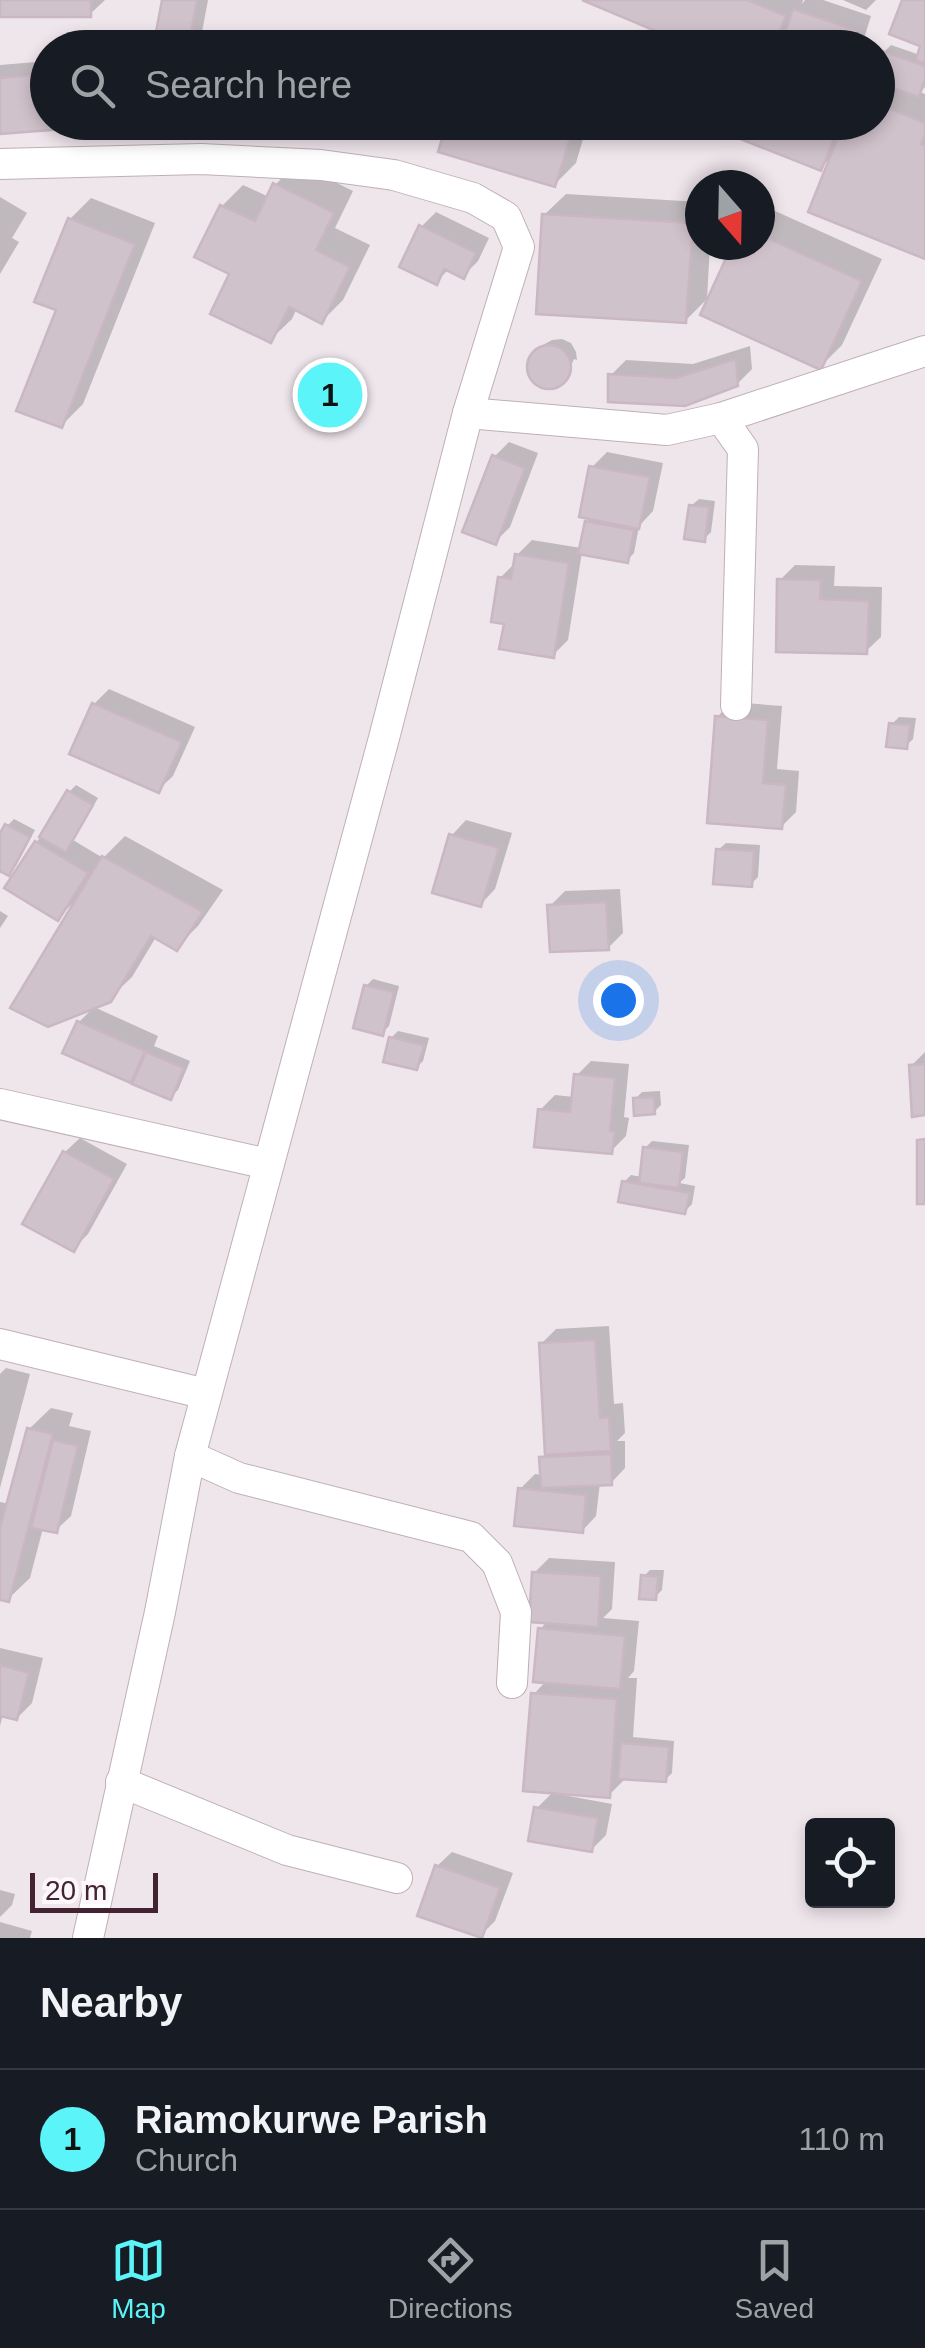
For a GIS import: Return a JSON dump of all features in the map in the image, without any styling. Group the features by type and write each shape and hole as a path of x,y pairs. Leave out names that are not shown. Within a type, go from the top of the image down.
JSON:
{"street":[{"path":"0,164 201,159 322,165 394,176 473,198 506,217 520,247 468,412 190,1456 88,1938"},
{"path":"468,412 667,430 720,418 925,352"},
{"path":"720,418 743,450 736,705"},
{"path":"0,1104 268,1164"},
{"path":"0,1344 206,1394"},
{"path":"190,1456 239,1478 472,1537 497,1563 516,1612 512,1684"},
{"path":"121,1782 287,1850 397,1878"}],"building":[{"path":"0,0 91,0 91,17 0,17"},
{"path":"162,0 197,0 191,30 156,30"},
{"path":"582,0 747,0 786,16 780,30 653,30"},
{"path":"902,0 925,0 925,63 916,60 920,46 895,36 895,30 891,30"},
{"path":"793,9 855,30 786,30"},
{"path":"895,56 925,66 919,97 895,89"},
{"path":"30,76 30,132 0,134 0,78"},
{"path":"895,111 925,123 921,144 925,146 925,259 808,212 837,140 895,140"},
{"path":"442,140 569,140 555,187 438,152"},
{"path":"743,140 834,140 821,171"},
{"path":"273,183 334,213 316,250 350,267 322,324 289,307 271,343 210,314 229,274 194,257 220,205 255,221"},
{"path":"542,214 685,223 685,260 690,260 686,323 536,314"},
{"path":"68,218 135,244 62,428 16,411 56,310 34,302"},
{"path":"419,225 476,253 464,279 444,269 437,285 399,267"},
{"path":"775,242 862,281 821,370 700,315 725,260 775,260"},
{"path":"549,345 564,352 571,367 564,382 549,389 534,382 527,367 534,352"},
{"path":"736,359 738,386 685,406 608,402 608,374 676,378"},
{"path":"492,455 525,468 496,545 462,532"},
{"path":"589,466 650,477 639,529 579,517"},
{"path":"689,505 709,507 705,542 684,539"},
{"path":"585,521 634,530 628,563 578,554"},
{"path":"515,554 569,563 554,658 499,649 504,624 491,622 498,577 511,579"},
{"path":"777,579 821,580 820,599 869,601 867,654 776,652"},
{"path":"92,703 182,742 159,793 69,754"},
{"path":"715,716 768,720 763,783 786,785 782,829 707,823"},
{"path":"889,723 910,725 907,749 886,747"},
{"path":"67,790 93,805 66,852 39,837"},
{"path":"5,824 30,837 9,876 0,871 0,833"},
{"path":"449,834 499,848 481,907 432,893"},
{"path":"35,841 88,873 58,921 4,888"},
{"path":"716,849 754,851 752,887 713,884"},
{"path":"102,856 203,912 177,951 151,936 111,1002 48,1027 10,1008"},
{"path":"606,902 609,950 550,952 547,905"},
{"path":"364,985 394,992 383,1036 353,1028"},
{"path":"77,1021 145,1051 131,1083 62,1053"},
{"path":"389,1037 424,1045 417,1070 383,1062"},
{"path":"146,1052 184,1068 171,1100 132,1084"},
{"path":"925,1064 925,1115 912,1117 909,1065"},
{"path":"574,1074 615,1078 612,1154 534,1147 538,1109 570,1112"},
{"path":"654,1097 655,1114 634,1116 633,1098"},
{"path":"925,1139 925,1204 917,1204 917,1140"},
{"path":"643,1147 683,1152 679,1188 639,1183"},
{"path":"63,1151 114,1179 74,1252 22,1224"},
{"path":"622,1181 690,1193 685,1214 618,1202"},
{"path":"595,1340 600,1418 609,1417 611,1451 545,1455 539,1343"},
{"path":"27,1428 53,1434 9,1602 0,1600 0,1528"},
{"path":"53,1440 78,1446 57,1533 31,1528"},
{"path":"611,1454 612,1485 541,1488 539,1457"},
{"path":"518,1488 586,1495 583,1533 514,1526"},
{"path":"532,1572 601,1576 598,1627 529,1622"},
{"path":"641,1575 658,1577 656,1600 639,1599"},
{"path":"538,1628 625,1636 620,1689 533,1682"},
{"path":"0,1665 29,1673 17,1720 0,1716"},
{"path":"531,1693 617,1699 610,1798 523,1791"},
{"path":"621,1743 669,1747 666,1782 618,1779"},
{"path":"534,1807 598,1818 592,1852 528,1841"},
{"path":"435,1865 500,1888 482,1938 417,1916"}],"place":[{"name":"Riamokurwe Parish","path":"330,395"}]}
